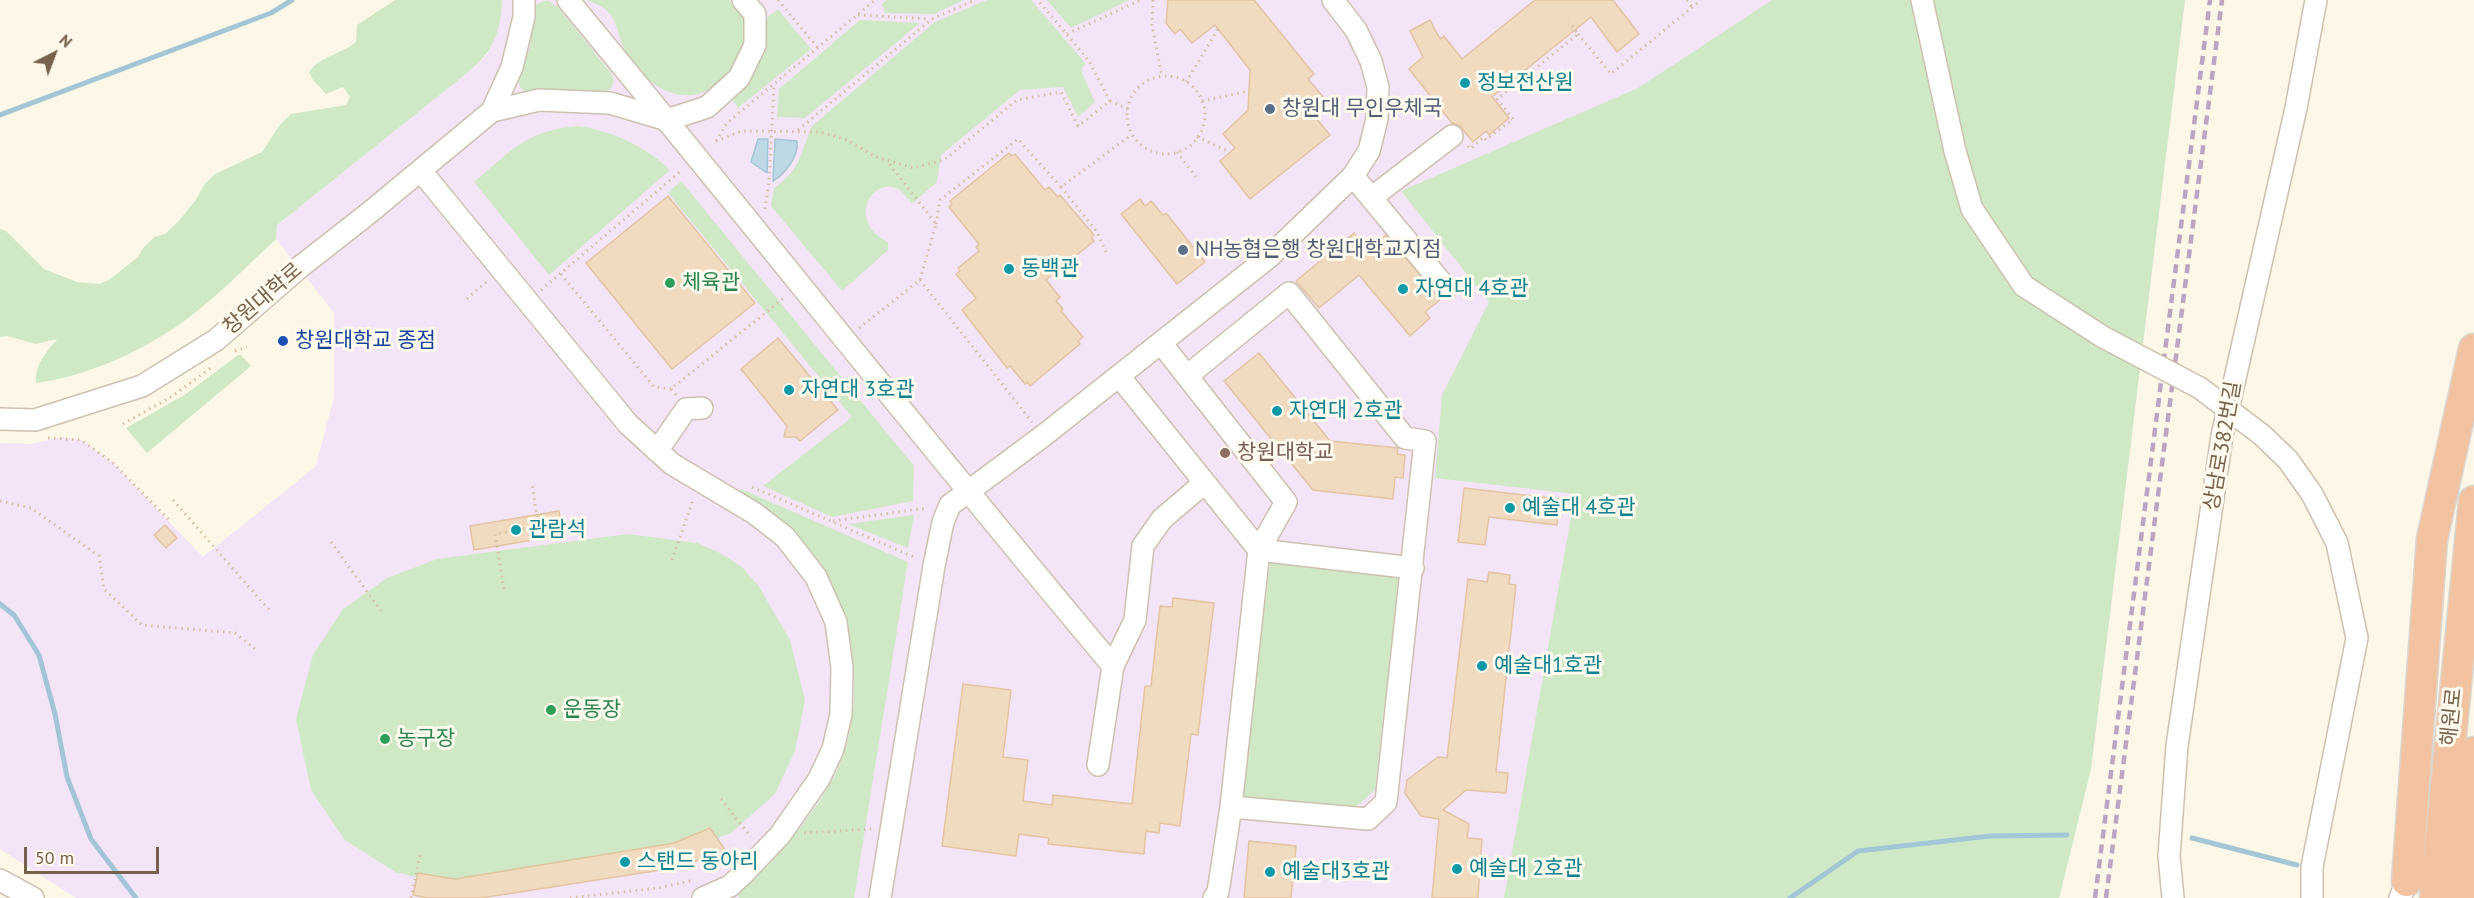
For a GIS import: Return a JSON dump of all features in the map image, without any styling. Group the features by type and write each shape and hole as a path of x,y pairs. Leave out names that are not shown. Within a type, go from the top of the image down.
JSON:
{"highway":[{"path":"2404,892 2432,540 2474,349"},
{"name":"해원로","path":"2434,898 2474,501"},
{"name":"해원로","path":"2460,898 2474,752"}],"street":[{"path":"492,111 512,67 524,17 524,0"},
{"path":"568,0 799,285 958,498 1113,666"},
{"path":"492,111 539,100 610,103 667,120 707,106 739,78 755,45 755,14 743,0"},
{"path":"880,898 943,522 958,498 1043,436 1269,257 1353,176 1369,151 1377,119 1378,87 1371,61 1356,30 1333,0"},
{"path":"1922,0 1953,141 1972,209 2024,286 2103,337 2200,388 2262,435 2288,460 2313,494 2337,543 2356,638 2312,867 2319,896"},
{"name":"상남로382번길","path":"2173,898 2169,855 2177,746 2222,436 2296,108 2316,0"},
{"name":"창원대학로","path":"0,419 35,420 142,386 216,340 300,267 492,111"},
{"path":"1371,198 1452,136"},
{"path":"421,171 628,424 672,464 754,513 785,537 816,577 836,622 842,668 841,702 833,749 819,779 780,835 730,886 703,888"},
{"path":"1353,176 1446,288"},
{"path":"1187,376 1289,293 1405,438 1425,441 1386,802 1368,819 1231,807"},
{"path":"1161,343 1286,502 1259,550 1231,807 1218,892 1214,898"},
{"path":"1119,376 1203,484 1259,550 1413,568"},
{"path":"657,451 694,408"},
{"path":"1098,765 1113,666 1135,620 1142,554 1147,537 1161,519 1203,484"},
{"path":"0,880 33,898"}],"path":[{"path":"778,0 818,48"},
{"path":"875,0 727,123 716,141 742,131 820,132 847,140 876,157 914,168 944,160 1017,100 1061,92 1078,126 1110,101"},
{"path":"797,132 932,19 975,0"},
{"path":"1038,0 1089,62 1110,101 1128,109"},
{"path":"1067,34 1141,0"},
{"path":"1153,0 1152,25 1162,76"},
{"path":"1687,0 1692,8"},
{"path":"1569,22 1611,74 1701,0"},
{"path":"857,15 932,19"},
{"path":"1186,82 1218,29"},
{"path":"1484,137 1486,140 1512,119 1497,99 1578,34"},
{"path":"1175,75 1186,82 1198,89 1207,114 1205,127 1190,148 1164,155 1151,152 1131,135 1127,122 1130,96 1138,85 1149,78 1175,75"},
{"path":"760,236 769,182 774,85"},
{"path":"1202,101 1249,91"},
{"path":"1061,187 1131,135"},
{"path":"1197,137 1230,152"},
{"path":"854,332 920,280 936,224 940,200 1018,139 1097,232 1107,254"},
{"path":"1177,152 1196,177"},
{"path":"886,160 936,224"},
{"path":"528,302 686,167"},
{"path":"467,299 502,270"},
{"path":"561,273 654,387 670,389 694,408"},
{"path":"920,280 1043,436"},
{"path":"670,389 799,285"},
{"path":"228,356 236,350 247,347"},
{"path":"123,424 171,397 220,361"},
{"path":"62,437 81,440 112,462 170,521"},
{"path":"672,561 700,481"},
{"path":"504,589 495,534 538,526 532,482"},
{"path":"726,496 740,482 934,566"},
{"path":"830,521 958,498"},
{"path":"173,500 270,611"},
{"path":"0,501 32,508 99,556 104,589 142,625 235,633 255,649"},
{"path":"331,542 381,611"},
{"path":"721,799 763,853"},
{"path":"780,835 892,828"},
{"path":"411,898 421,851"},
{"path":"570,898 658,888 703,888"}],"shaded area":[{"name":"창원대학교","path":"502,0 2185,0 2091,769 2059,898 76,898 0,849 0,443 31,444 62,437 81,440 112,462 203,557 316,466 334,397 334,313 276,239 277,225 480,62 488,53 497,33"}],"green space":[{"path":"395,0 502,0 500,22 494,41 476,65 277,225 276,239 199,310 153,341 116,360 56,380 36,383 39,365 57,339 36,344 7,336 0,337 0,229 6,231 44,269 77,282 99,284 109,280 138,257 154,237 165,234 178,222 195,201 204,185 215,174 262,152 279,126 291,114 346,105 350,97 343,87 326,94 309,72 319,62 356,42 357,25"},
{"path":"587,0 729,0 745,19 746,40 737,63 722,81 704,92 693,95 669,92 655,84 630,59 610,14"},
{"path":"887,0 964,0 934,14 885,13 882,4"},
{"path":"987,0 1031,0 1086,64 1081,70 1095,102 1078,117 1063,87 1020,90 941,155 937,182 912,204 896,188 886,187 877,190 867,205 866,215 869,225 876,234 888,242 888,250 842,291 771,206 774,188 795,168 812,126 935,22"},
{"path":"1047,0 1129,0 1071,28"},
{"path":"1772,0 2185,0 2091,769 2059,898 1504,898 1575,494 1435,478 1442,395 1489,302 1401,191 1638,88"},
{"path":"544,1 557,6 611,73 614,81 611,88 603,93 578,91 528,93 520,87 518,79 530,47 534,9 536,5"},
{"path":"778,9 811,49 738,108 730,97 763,21"},
{"path":"860,20 920,23 805,118 777,117 779,89"},
{"path":"579,126 628,141 650,153 670,170 549,275 474,182 510,151 533,137 561,128"},
{"path":"681,181 914,466 913,501 832,517 763,486 852,417 668,193"},
{"path":"241,355 251,366 147,453 126,428 186,394"},
{"path":"741,489 908,562 854,898 739,898 737,888 753,879 772,861 807,818 830,784 842,759 851,727 854,686 846,623 840,603 824,571 790,535 736,496"},
{"path":"914,515 908,548 848,524"},
{"name":"운동장","path":"628,534 697,543 741,566 758,585 790,640 805,700 795,751 775,794 731,833 681,852 461,887 395,872 345,840 311,790 296,719 313,655 343,609 387,578 437,559"},
{"path":"1271,559 1399,577 1375,790 1352,810 1238,801"}],"water":[{"path":"758,139 768,139 767,173 751,162"},
{"path":"775,139 797,141 797,147 790,164 773,181"}],"building":[{"path":"1168,0 1254,0 1314,74 1308,79 1325,99 1311,112 1330,135 1250,199 1220,161 1235,148 1223,134 1248,110 1250,70 1215,25 1192,43 1180,29 1175,34 1166,23"},
{"name":"정보전산원","path":"1535,0 1613,0 1639,34 1617,52 1591,17 1492,97 1509,118 1489,135 1486,131 1473,142 1460,126 1452,123 1409,69 1423,57 1410,31 1430,20 1440,39 1444,36 1462,59"},
{"name":"동백관","path":"1009,153 1012,156 1015,154 1045,190 1049,187 1058,197 1060,195 1094,235 1091,237 1094,241 1046,280 1060,297 1056,301 1063,309 1061,311 1083,337 1078,341 1080,344 1030,386 1027,382 1025,384 1010,366 1007,368 962,310 976,298 956,274 960,271 958,268 979,251 976,247 979,244 949,207 952,204 950,201"},
{"name":"체육관","path":"668,196 755,303 672,369 586,263"},
{"path":"1140,199 1145,206 1151,201 1163,215 1166,213 1205,262 1177,284 1121,214"},
{"name":"자연대 4호관","path":"1354,233 1363,244 1369,240 1374,245 1386,235 1441,299 1425,312 1430,318 1410,336 1359,275 1319,308 1296,281"},
{"name":"자연대 3호관","path":"778,338 838,410 800,441 796,437 784,437 787,426 741,369"},
{"name":"자연대 2호관","path":"1259,353 1330,441 1398,448 1397,454 1405,455 1403,478 1395,477 1393,499 1313,490 1224,381"},
{"name":"예술대 4호관","path":"1464,488 1560,499 1557,525 1489,517 1485,545 1458,542"},
{"name":"관람석","path":"559,511 563,535 474,550 470,526"},
{"path":"165,525 177,538 166,548 154,535"},
{"name":"예술대1호관","path":"1489,572 1510,575 1509,584 1516,585 1496,772 1508,773 1506,793 1466,790 1443,810 1469,824 1467,838 1482,839 1478,898 1432,898 1439,819 1421,816 1405,793 1407,780 1438,757 1447,758 1468,579 1487,582"},
{"path":"1173,598 1214,603 1198,735 1191,734 1180,826 1160,823 1159,833 1146,831 1144,854 1048,844 1049,838 1019,834 1016,856 942,846 963,684 1011,690 1003,757 1028,760 1023,801 1052,805 1053,795 1132,804 1145,686 1151,686 1160,606 1172,607"},
{"name":"스탠드 동아리","path":"710,828 725,850 680,867 481,898 427,898 413,895 418,873 455,879 674,843"},
{"name":"예술대3호관","path":"1249,841 1296,846 1291,898 1244,898"}],"waterway":[{"path":"0,115 271,13 292,0"},
{"path":"0,604 14,615 39,655 55,714 67,777 91,839 136,898"},
{"path":"1790,898 1858,851 1990,836 2067,835"},
{"path":"2192,838 2297,865"}],"railway":[{"path":"2095,898 2210,0"},
{"path":"2106,898 2222,0"}],"place":[{"name":"정보전산원","path":"1465,83"},
{"name":"창원대 무인우체국","path":"1270,109"},
{"name":"NH농협은행 창원대학교지점","path":"1183,250"},
{"name":"동백관","path":"1009,269"},
{"name":"체육관","path":"670,283"},
{"name":"자연대 4호관","path":"1403,289"},
{"name":"창원대학교 종점","path":"283,341"},
{"name":"자연대 3호관","path":"789,390"},
{"name":"자연대 2호관","path":"1277,411"},
{"name":"창원대학교","path":"1225,453"},
{"name":"예술대 4호관","path":"1510,508"},
{"name":"관람석","path":"516,530"},
{"name":"예술대1호관","path":"1482,666"},
{"name":"운동장","path":"551,710"},
{"name":"농구장","path":"385,739"},
{"name":"스탠드 동아리","path":"625,862"},
{"name":"예술대 2호관","path":"1457,869"},
{"name":"예술대3호관","path":"1270,872"}]}
